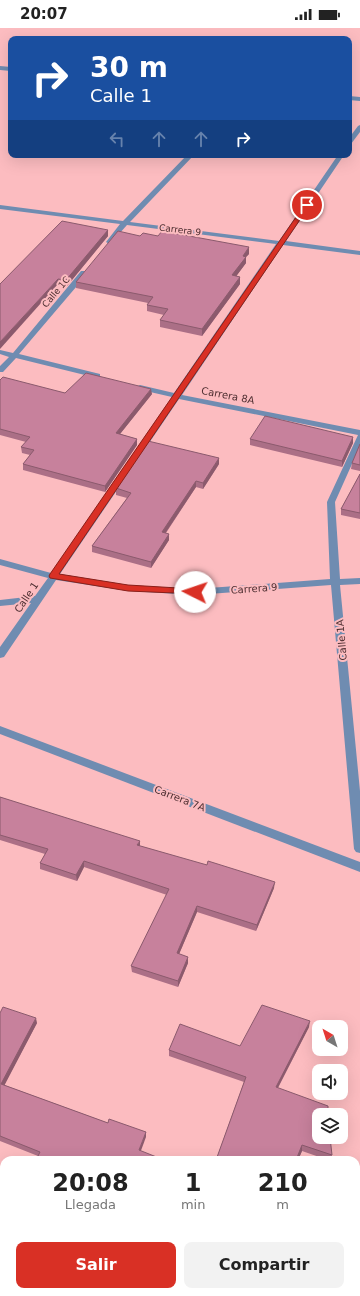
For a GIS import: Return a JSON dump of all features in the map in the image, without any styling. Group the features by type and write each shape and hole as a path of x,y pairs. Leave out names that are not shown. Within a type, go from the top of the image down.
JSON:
{"street":[{"path":"352,139 360,127"},
{"path":"105,247 125,223 188,158"},
{"name":"Calle 1","path":"0,655 339,158"},
{"name":"Carrera 9","path":"0,207 360,252"},
{"name":"Calle 1C","path":"0,370 14,356 90,265"},
{"path":"0,352 107,379"},
{"name":"Carrera 8A","path":"130,385 176,396 360,433"},
{"name":"Calle 1A","path":"360,437 331,502 335,582 360,849"},
{"name":"Carrera 9","path":"0,562 53,576 128,588 195,592 360,581"},
{"path":"0,603 38,599"},
{"name":"Carrera 7A","path":"0,730 360,867"}],"building":[{"path":"62,221 108,230 66,280 58,279 0,342 0,284"},
{"path":"118,231 140,236 143,233 158,236 162,231 249,247 243,256 246,257 232,275 240,277 202,329 160,320 168,309 147,305 153,297 76,282"},
{"path":"86,373 151,389 116,433 137,439 105,486 23,464 34,450 21,447 30,437 0,429 0,380 3,377 65,393"},
{"path":"265,416 353,437 342,461 250,439"},
{"path":"148,441 219,458 203,483 196,481 162,532 169,534 151,562 92,546 131,493 116,488"},
{"path":"360,444 360,465 352,463"},
{"path":"360,474 360,513 341,509"},
{"path":"0,797 140,841 137,845 207,865 208,861 275,882 257,925 197,906 177,953 188,957 178,981 131,966 169,889 84,861 76,875 40,863 48,849 0,835"},
{"path":"262,1005 310,1021 276,1087 328,1106 328,1108 312,1108 312,1144 331,1144 332,1155 302,1145 298,1156 217,1156 246,1077 169,1050 180,1024 240,1046"},
{"path":"3,1007 36,1018 1,1084 108,1123 109,1119 146,1132 139,1150 154,1156 38,1156 40,1152 0,1136 0,1013"}],"route":[{"path":"195,592 128,588 53,576 307,205"}]}
